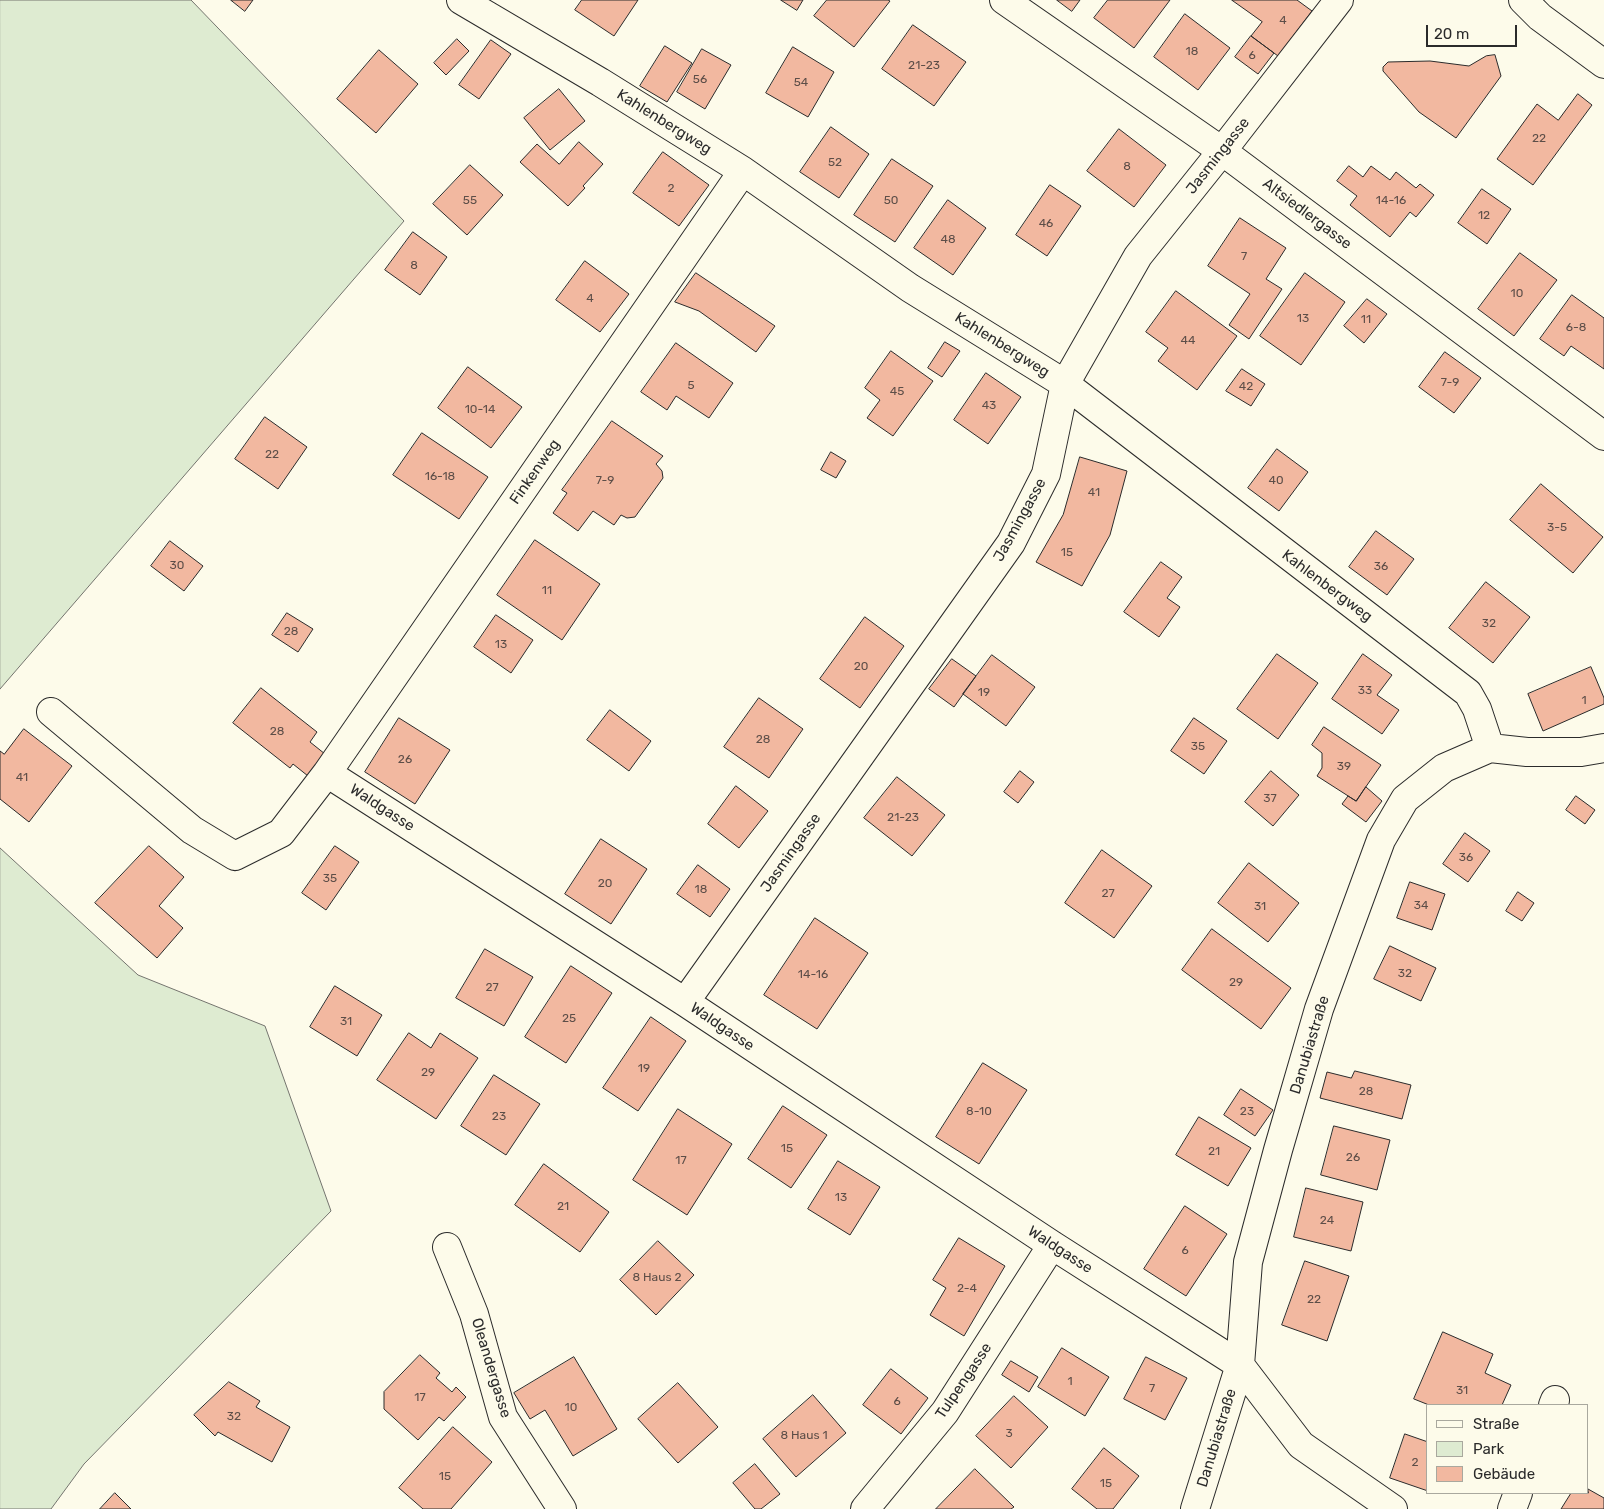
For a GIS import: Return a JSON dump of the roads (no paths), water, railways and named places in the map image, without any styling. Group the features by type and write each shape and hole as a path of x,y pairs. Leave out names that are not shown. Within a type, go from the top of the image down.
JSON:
{"street":[{"name":"Kahlenbergweg","path":"461,0 600,82 743,171 910,288 1064,384 1468,693 1477,709 1490,748"},
{"name":"Altsiedlergasse","path":"1004,0 1222,151 1604,436"},
{"name":"Jasmingasse","path":"685,1002 1011,543 1046,474 1064,384 1138,256 1339,0"},
{"path":"1523,0 1540,17 1604,64"},
{"name":"Finkenweg","path":"327,773 743,171"},
{"path":"51,712 192,830 235,856 280,833 327,773"},
{"name":"Danubiastraße","path":"1194,1509 1240,1365 1248,1262 1273,1168 1319,1009 1381,840 1405,799 1444,768 1490,748 1527,752 1581,752 1604,748"},
{"name":"Waldgasse","path":"327,773 685,1002 1052,1245 1240,1365 1301,1445 1392,1509"},
{"name":"Tulpengasse","path":"865,1509 945,1412 1052,1245"},
{"name":"Oleandergasse","path":"447,1247 474,1314 503,1417 562,1509"},
{"path":"1512,1509 1518,1494"}]}
